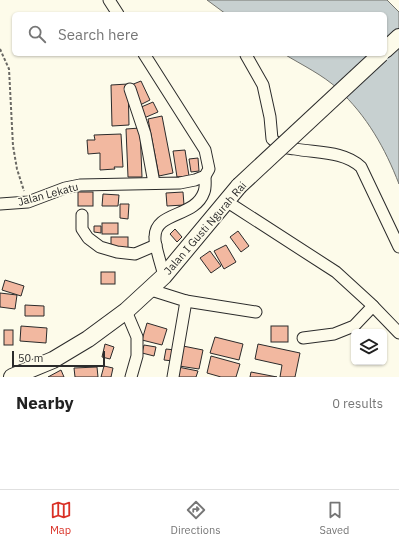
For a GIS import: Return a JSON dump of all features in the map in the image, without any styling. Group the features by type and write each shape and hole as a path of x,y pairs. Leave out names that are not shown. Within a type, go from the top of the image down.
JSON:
{"main road":[{"path":"387,48 399,37"},
{"name":"Jalan I Gusti Ngurah Rai","path":"12,377 53,360 88,339 126,311 148,289 164,276 239,186 379,56"}],"street":[{"path":"109,0 117,12"},
{"path":"145,56 205,150 209,169 205,176 205,190 198,202 182,213 165,219 156,229 154,238 164,276"},
{"path":"247,56 263,85 270,117 272,139 280,146 309,152 330,154 344,157 355,162 360,167 399,247"},
{"path":"130,89 146,134 154,184"},
{"name":"Jalan Lekatu","path":"0,204 28,202 65,188 80,185 120,183 154,184 191,181 205,176"},
{"path":"226,201 336,272 373,306 399,333"},
{"path":"82,215 82,229 88,238 100,247 117,252 135,254 156,245"},
{"path":"148,289 186,301 256,312"},
{"path":"173,377 186,301"},
{"path":"303,338 334,334 354,326 373,306"},
{"path":"126,311 137,337 137,356 131,377"}],"path":[{"path":"0,49 9,68 13,146 16,169 28,202"}],"shaded area":[{"path":"207,0 387,0 399,12 399,184 381,145 358,110 326,79 288,56 387,56 387,12 223,12"}],"building":[{"path":"141,81 150,100 140,105 131,85"},
{"path":"128,84 129,125 112,126 111,85"},
{"path":"153,102 158,112 144,118 139,108"},
{"path":"162,116 173,173 159,176 148,119"},
{"path":"140,128 142,177 128,177 126,129"},
{"path":"121,134 123,167 100,170 100,153 88,154 87,140 95,140 94,135"},
{"path":"185,150 189,176 177,177 173,151"},
{"path":"198,158 199,171 191,172 189,159"},
{"path":"78,192 93,192 93,206 78,206"},
{"path":"183,192 184,205 167,206 166,193"},
{"path":"103,194 119,195 118,206 102,206"},
{"path":"120,204 129,204 128,219 120,218"},
{"path":"102,223 118,223 118,234 102,234"},
{"path":"94,226 101,226 101,233 94,232"},
{"path":"175,229 182,237 177,242 170,234"},
{"path":"238,231 249,246 241,252 230,237"},
{"path":"111,237 128,237 128,248 111,248"},
{"path":"226,245 236,262 224,269 214,251"},
{"path":"210,251 221,266 211,273 200,258"},
{"path":"101,272 115,272 115,284 101,284"},
{"path":"5,280 24,286 21,296 2,290"},
{"path":"0,293 17,295 15,309 0,307"},
{"path":"25,305 44,306 44,316 25,316"},
{"path":"147,323 167,329 162,345 142,340"},
{"path":"21,326 47,328 46,343 20,341"},
{"path":"271,326 288,326 288,342 271,342"},
{"path":"4,330 13,330 13,345 4,345"},
{"path":"215,337 243,344 239,360 210,353"},
{"path":"105,344 114,347 110,359 102,357"},
{"path":"258,344 300,353 295,377 280,377 282,365 255,359"},
{"path":"144,345 156,347 154,356 142,353"},
{"path":"183,346 203,350 199,369 179,366"},
{"path":"166,349 175,350 173,361 164,360"},
{"path":"211,356 240,364 236,377 221,377 207,373"},
{"path":"104,366 113,368 111,377 101,377"},
{"path":"97,367 98,377 75,377 74,368"},
{"path":"178,367 198,371 196,377 175,377"},
{"path":"61,370 64,377 48,377"},
{"path":"251,372 277,377 250,377"}]}
